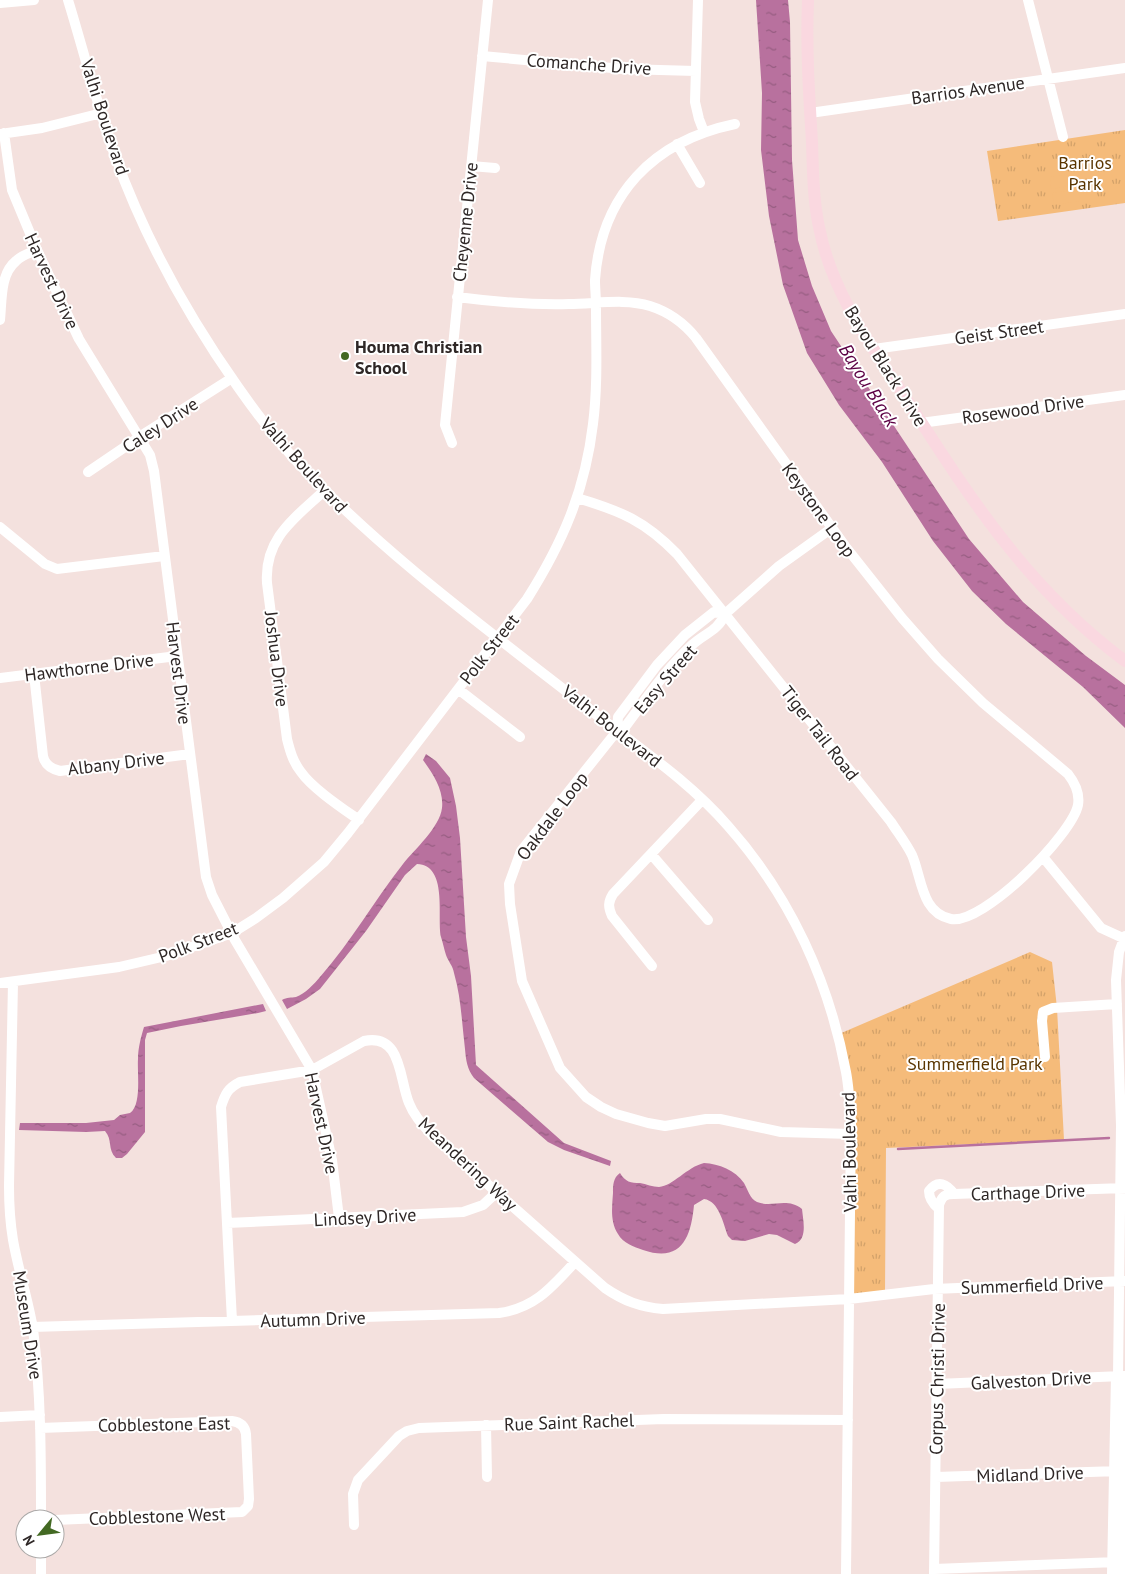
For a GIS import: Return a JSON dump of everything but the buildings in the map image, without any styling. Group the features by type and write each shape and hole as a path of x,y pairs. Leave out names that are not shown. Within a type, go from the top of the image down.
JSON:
{"main road":[{"name":"Bayou Black Drive","path":"808,0 808,69 815,199 819,228 833,274 847,307 984,518 1031,576 1087,631 1125,662"}],"street":[{"path":"0,3 34,0"},
{"name":"Valhi Boulevard","path":"68,0 116,160 157,255 211,350 262,420 298,464 358,524 405,565 660,764 702,800 725,822 756,860 786,904 804,938 823,985 838,1034 847,1076 851,1134 846,1574"},
{"name":"Cheyenne Drive","path":"452,443 445,425 488,0"},
{"path":"698,0 696,110 704,132"},
{"path":"1028,0 1063,137"},
{"name":"Comanche Drive","path":"482,56 623,68 696,71"},
{"name":"Barrios Avenue","path":"810,113 1125,68"},
{"path":"2,134 42,128 102,113"},
{"name":"Polk Street","path":"0,983 124,966 166,956 232,933 256,918 324,862 359,820 527,599 550,562 564,532 578,498 593,423 596,384 595,282 597,260 611,213 642,170 666,150 704,132 735,124"},
{"name":"Harvest Drive","path":"2,134 12,190 37,250 79,338 147,448 152,463 206,877 212,895 232,933 312,1070 332,1160 340,1218"},
{"path":"677,144 700,183"},
{"path":"471,166 495,168"},
{"path":"0,320 4,283 9,268 22,256 37,250"},
{"name":"Keystone Loop","path":"457,297 521,304 630,303 648,306 670,315 686,327 696,338 878,589 938,659 983,703 1068,774 1075,783 1078,804 1075,814 1043,857"},
{"name":"Geist Street","path":"874,349 1125,314"},
{"name":"Caley Drive","path":"88,472 232,378"},
{"name":"Rosewood Drive","path":"921,423 1125,395"},
{"name":"Joshua Drive","path":"324,490 283,530 274,542 268,558 267,583 287,740 291,756 301,773 312,784 359,820"},
{"name":"Tiger Tail Road","path":"578,498 638,520 660,536 677,554 896,829 911,854 926,901 934,910 953,920 960,920 975,914 1006,892 1043,857"},
{"path":"0,527 46,564 58,569 164,556"},
{"name":"Easy Street","path":"617,731 625,727 671,667 693,644 721,624 725,614 779,566 832,528"},
{"name":"Easy Street","path":"617,731 618,716 662,659 685,635 714,612 725,614"},
{"name":"Hawthorne Drive","path":"0,678 177,656"},
{"path":"662,659 671,667"},
{"name":"Albany Drive","path":"34,674 43,756 46,764 54,770 60,771 190,754"},
{"path":"458,689 520,737"},
{"name":"Oakdale Loop","path":"617,731 521,851 509,884 510,904 522,981 560,1068 586,1097 601,1107 616,1114 648,1123 665,1126 706,1119 781,1132 851,1134"},
{"path":"652,966 612,916 608,909 609,901 613,894 702,800"},
{"path":"652,854 708,920"},
{"path":"1043,857 1101,928 1125,937 1116,965 1116,1004 1122,1070 1123,1188 1119,1561 1121,1574"},
{"name":"Museum Drive","path":"13,982 5,1204 32,1327 40,1416 41,1509"},
{"path":"1045,1057 1043,1012 1053,1008 1116,1004"},
{"name":"Meandering Way","path":"232,1321 221,1107 224,1095 230,1086 240,1082 312,1070 364,1041 377,1040 390,1047 397,1059 406,1095 413,1113 432,1135 575,1262 615,1295 628,1303 663,1309 850,1299"},
{"name":"Carthage Drive","path":"954,1194 1123,1188"},
{"name":"Lindsey Drive","path":"227,1223 463,1212 483,1205 497,1192"},
{"name":"Corpus Christi Drive","path":"934,1571 939,1209 941,1198 945,1195 954,1194"},
{"name":"Autumn Drive","path":"32,1327 510,1311 534,1301 546,1293 575,1262"},
{"name":"Summerfield Drive","path":"850,1299 938,1289 1122,1281"},
{"name":"Galveston Drive","path":"937,1384 1121,1376"},
{"path":"0,1417 40,1416"},
{"name":"Rue Saint Rachel","path":"354,1525 353,1494 358,1480 399,1436 407,1431 419,1428 664,1419 848,1420"},
{"name":"Cobblestone East","path":"40,1428 236,1422 241,1424 246,1430 248,1468"},
{"path":"486,1425 486,1477"},
{"name":"Cobblestone West","path":"65,1520 242,1512 248,1506 249,1499 248,1468"},
{"name":"Midland Drive","path":"936,1477 1120,1471"},
{"path":"41,1559 41,1574"},
{"path":"934,1571 1119,1561"},
{"path":"1112,1574 1119,1561"}],"green space":[{"name":"Barrios Park","path":"1125,130 1125,203 998,221 987,151"},
{"path":"1076,173 1078,185 1051,189 1050,177"},
{"path":"1078,189 1080,201 1054,205 1052,193"},
{"name":"Summerfield Park","path":"1030,952 1052,962 1057,1008 1064,1140 886,1148 885,1293 851,1298 851,1150 839,1034"}],"water":[{"path":"756,0 788,0 792,160 798,240 812,286 831,331 969,539 1023,602 1086,656 1125,685 1125,728 1083,687 1006,624 972,591 933,541 882,462 839,405 807,353 783,285 769,216 761,150 762,93"},
{"path":"426,754 436,761 450,778 456,806 460,838 466,937 471,976 476,1065 564,1143 611,1161 610,1166 564,1150 548,1142 472,1075 466,1061 460,1001 453,968 446,955 441,937 437,882 433,873 427,867 417,864 405,875 366,931 320,989 287,1009 282,1000 299,996 318,980 342,950 403,864 437,823 442,808 442,801 440,789 423,760"},
{"path":"263,1004 266,1011 147,1033 145,1040 145,1132 122,1158 116,1158 113,1155 109,1138 105,1131 19,1130 20,1123 86,1123 114,1120 120,1115 130,1113 134,1109 138,1096 139,1051 144,1027"},
{"path":"704,1163 721,1166 731,1171 740,1178 751,1197 757,1202 763,1204 785,1203 802,1209 804,1229 799,1242 795,1244 777,1235 769,1234 745,1241 732,1240 728,1236 717,1208 704,1199 694,1205 693,1217 687,1237 682,1245 675,1250 667,1253 656,1253 643,1250 632,1246 620,1237 615,1229 612,1214 613,1184 620,1173 626,1180 631,1182 659,1187 670,1183 692,1168"}],"waterway":[{"path":"898,1149 1109,1138"}],"place":[{"name":"Houma Christian School","path":"345,356"}],"water label":[{"name":"Bayou Black","path":"869,385"}]}
